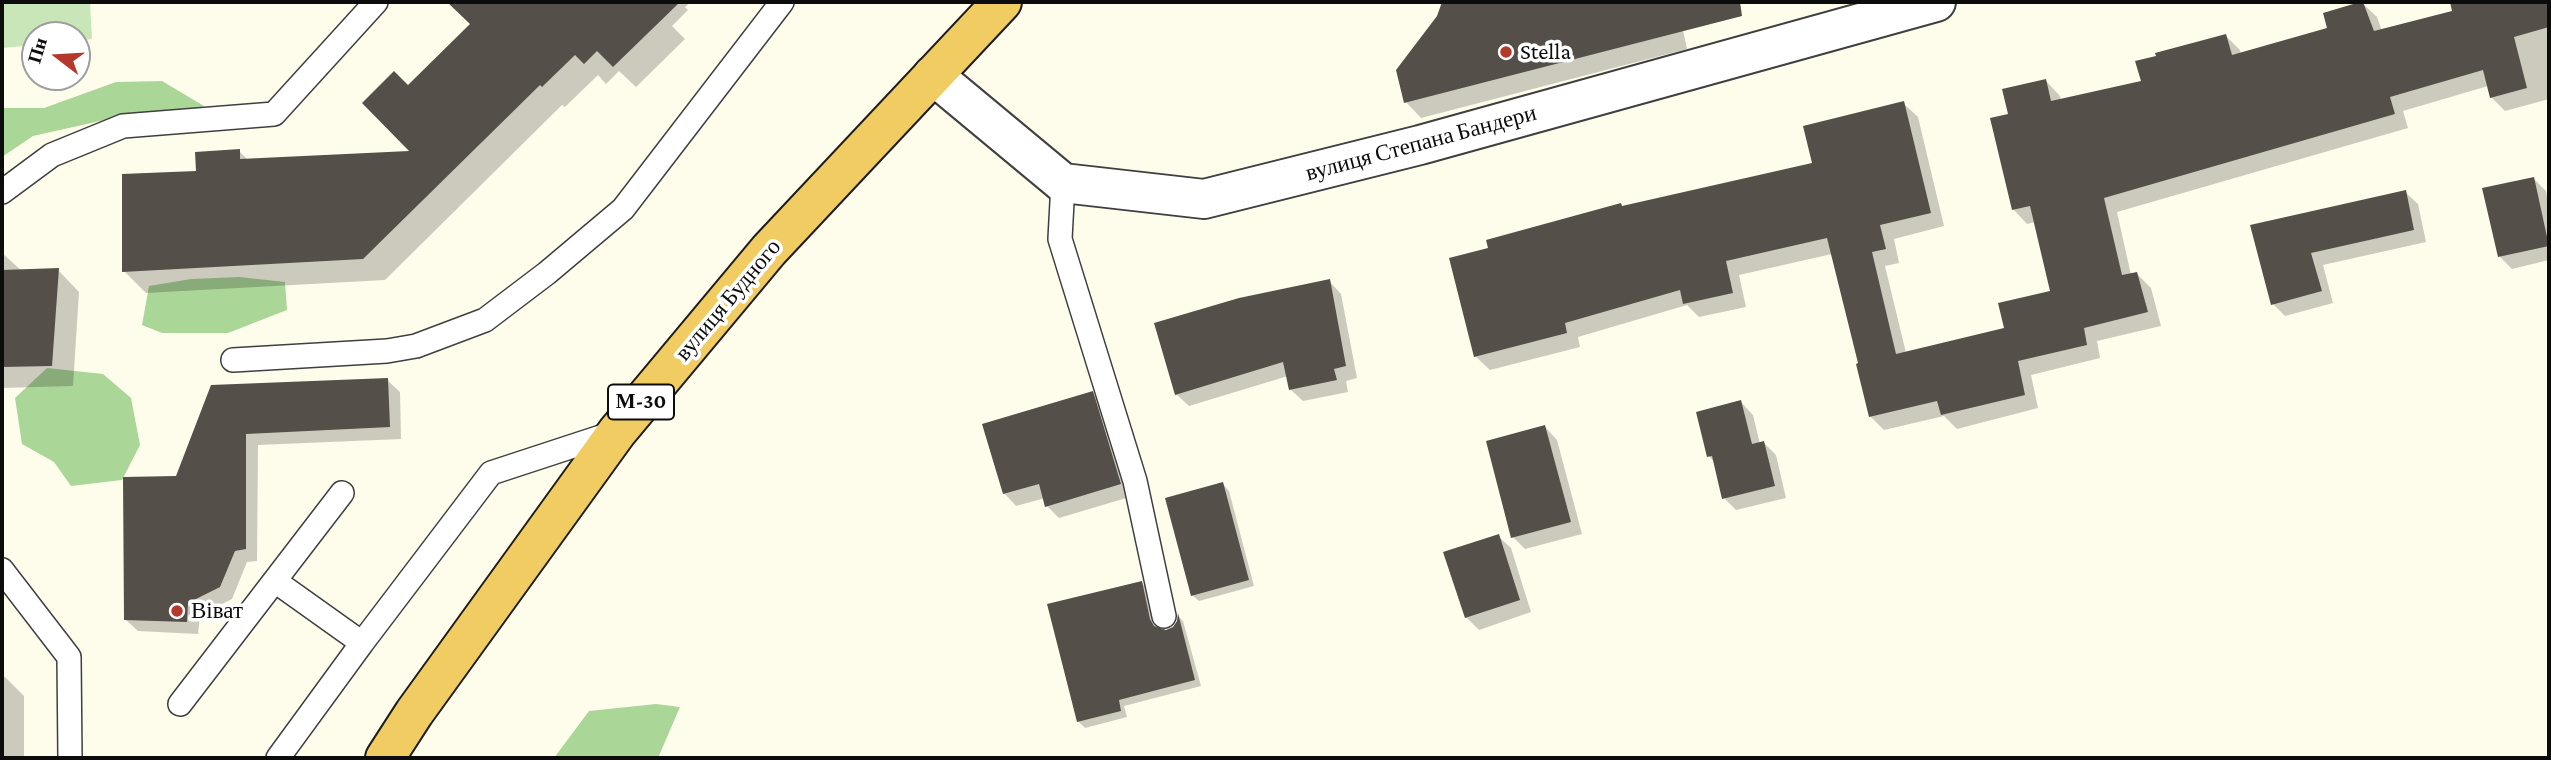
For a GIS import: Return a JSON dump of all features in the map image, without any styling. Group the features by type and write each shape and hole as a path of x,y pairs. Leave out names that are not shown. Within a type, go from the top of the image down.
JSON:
{"highway":[{"name":"вулиця Будного","path":"385,758 414,713 617,432 769,250 933,75 986,7"}],"street":[{"name":"вулиця Степана Бандери","path":"1063,183 1204,199 1420,145 1936,2"},
{"path":"933,75 1063,183"}],"lane":[{"path":"2,192 52,155 123,126 274,114 376,2"},
{"path":"233,360 387,351 416,346 485,320 547,273 623,209 782,2"},
{"path":"1063,183 1060,239 1135,481 1164,616"},
{"path":"278,758 491,473 617,432"},
{"path":"180,704 342,494"},
{"path":"2,570 69,657 70,758"},
{"path":"275,581 362,643"}],"green space":[{"path":"2,2 90,2 92,39 91,21 21,21 21,46 2,48"},
{"path":"162,81 204,106 163,119 118,117 33,136 2,157 2,108 44,108 116,82"},
{"path":"239,277 285,282 287,310 228,333 162,333 142,325 149,286 191,279"},
{"path":"47,368 103,374 131,398 140,445 122,480 71,486 54,462 22,444 15,398"},
{"path":"656,704 680,707 658,758 554,758 589,711"}],"building":[{"path":"447,2 680,2 613,67 597,51 584,64 575,55 542,87 540,85 363,259 122,272 122,174 196,171 195,152 240,149 240,159 409,151 362,103 394,71 408,85 470,24"},
{"name":"Stella","path":"1442,2 1740,2 1742,16 1404,103 1396,70 1437,16"},
{"path":"2363,2 2374,31 2452,11 2450,2 2549,2 2549,27 2514,37 2527,88 2490,98 2483,70 2390,97 2395,114 2104,198 2122,275 2137,272 2148,312 2084,328 2087,345 2018,361 2025,395 1941,415 1937,401 1869,417 1827,238 1726,261 1733,293 1683,304 1680,290 1565,323 1567,333 1474,357 1449,258 1488,248 1486,240 1621,203 1622,206 1812,163 1803,126 1904,101 1931,213 1880,225 1886,249 1872,252 1896,354 2004,328 1998,303 2050,291 2030,206 2012,210 1990,118 2008,114 2002,89 2046,79 2051,101 2141,81 2135,61 2156,56 2155,53 2226,34 2232,55 2327,28 2323,13"},
{"path":"2534,177 2549,246 2498,257 2482,188"},
{"path":"2406,190 2414,230 2311,253 2322,291 2271,305 2250,225"},
{"path":"59,268 52,366 2,367 2,270"},
{"path":"1330,279 1346,366 1334,369 1337,380 1289,390 1283,362 1175,395 1154,323 1239,298"},
{"path":"388,378 390,427 246,434 246,549 235,551 220,587 188,603 187,622 124,620 123,477 176,476 211,385"},
{"path":"1093,391 1121,484 1045,507 1039,484 1003,494 982,424"},
{"path":"1741,400 1752,444 1764,441 1775,486 1722,499 1712,456 1707,457 1696,412"},
{"path":"1545,425 1571,522 1511,538 1486,441"},
{"path":"1223,482 1249,580 1191,596 1165,498"},
{"path":"1499,534 1520,600 1465,618 1443,552"},
{"path":"1142,581 1154,626 1166,630 1173,627 1178,613 1195,680 1119,700 1121,711 1077,722 1047,604"}],"place":[{"name":"Stella","path":"1506,52"},
{"name":"Віват","path":"177,611"}]}
